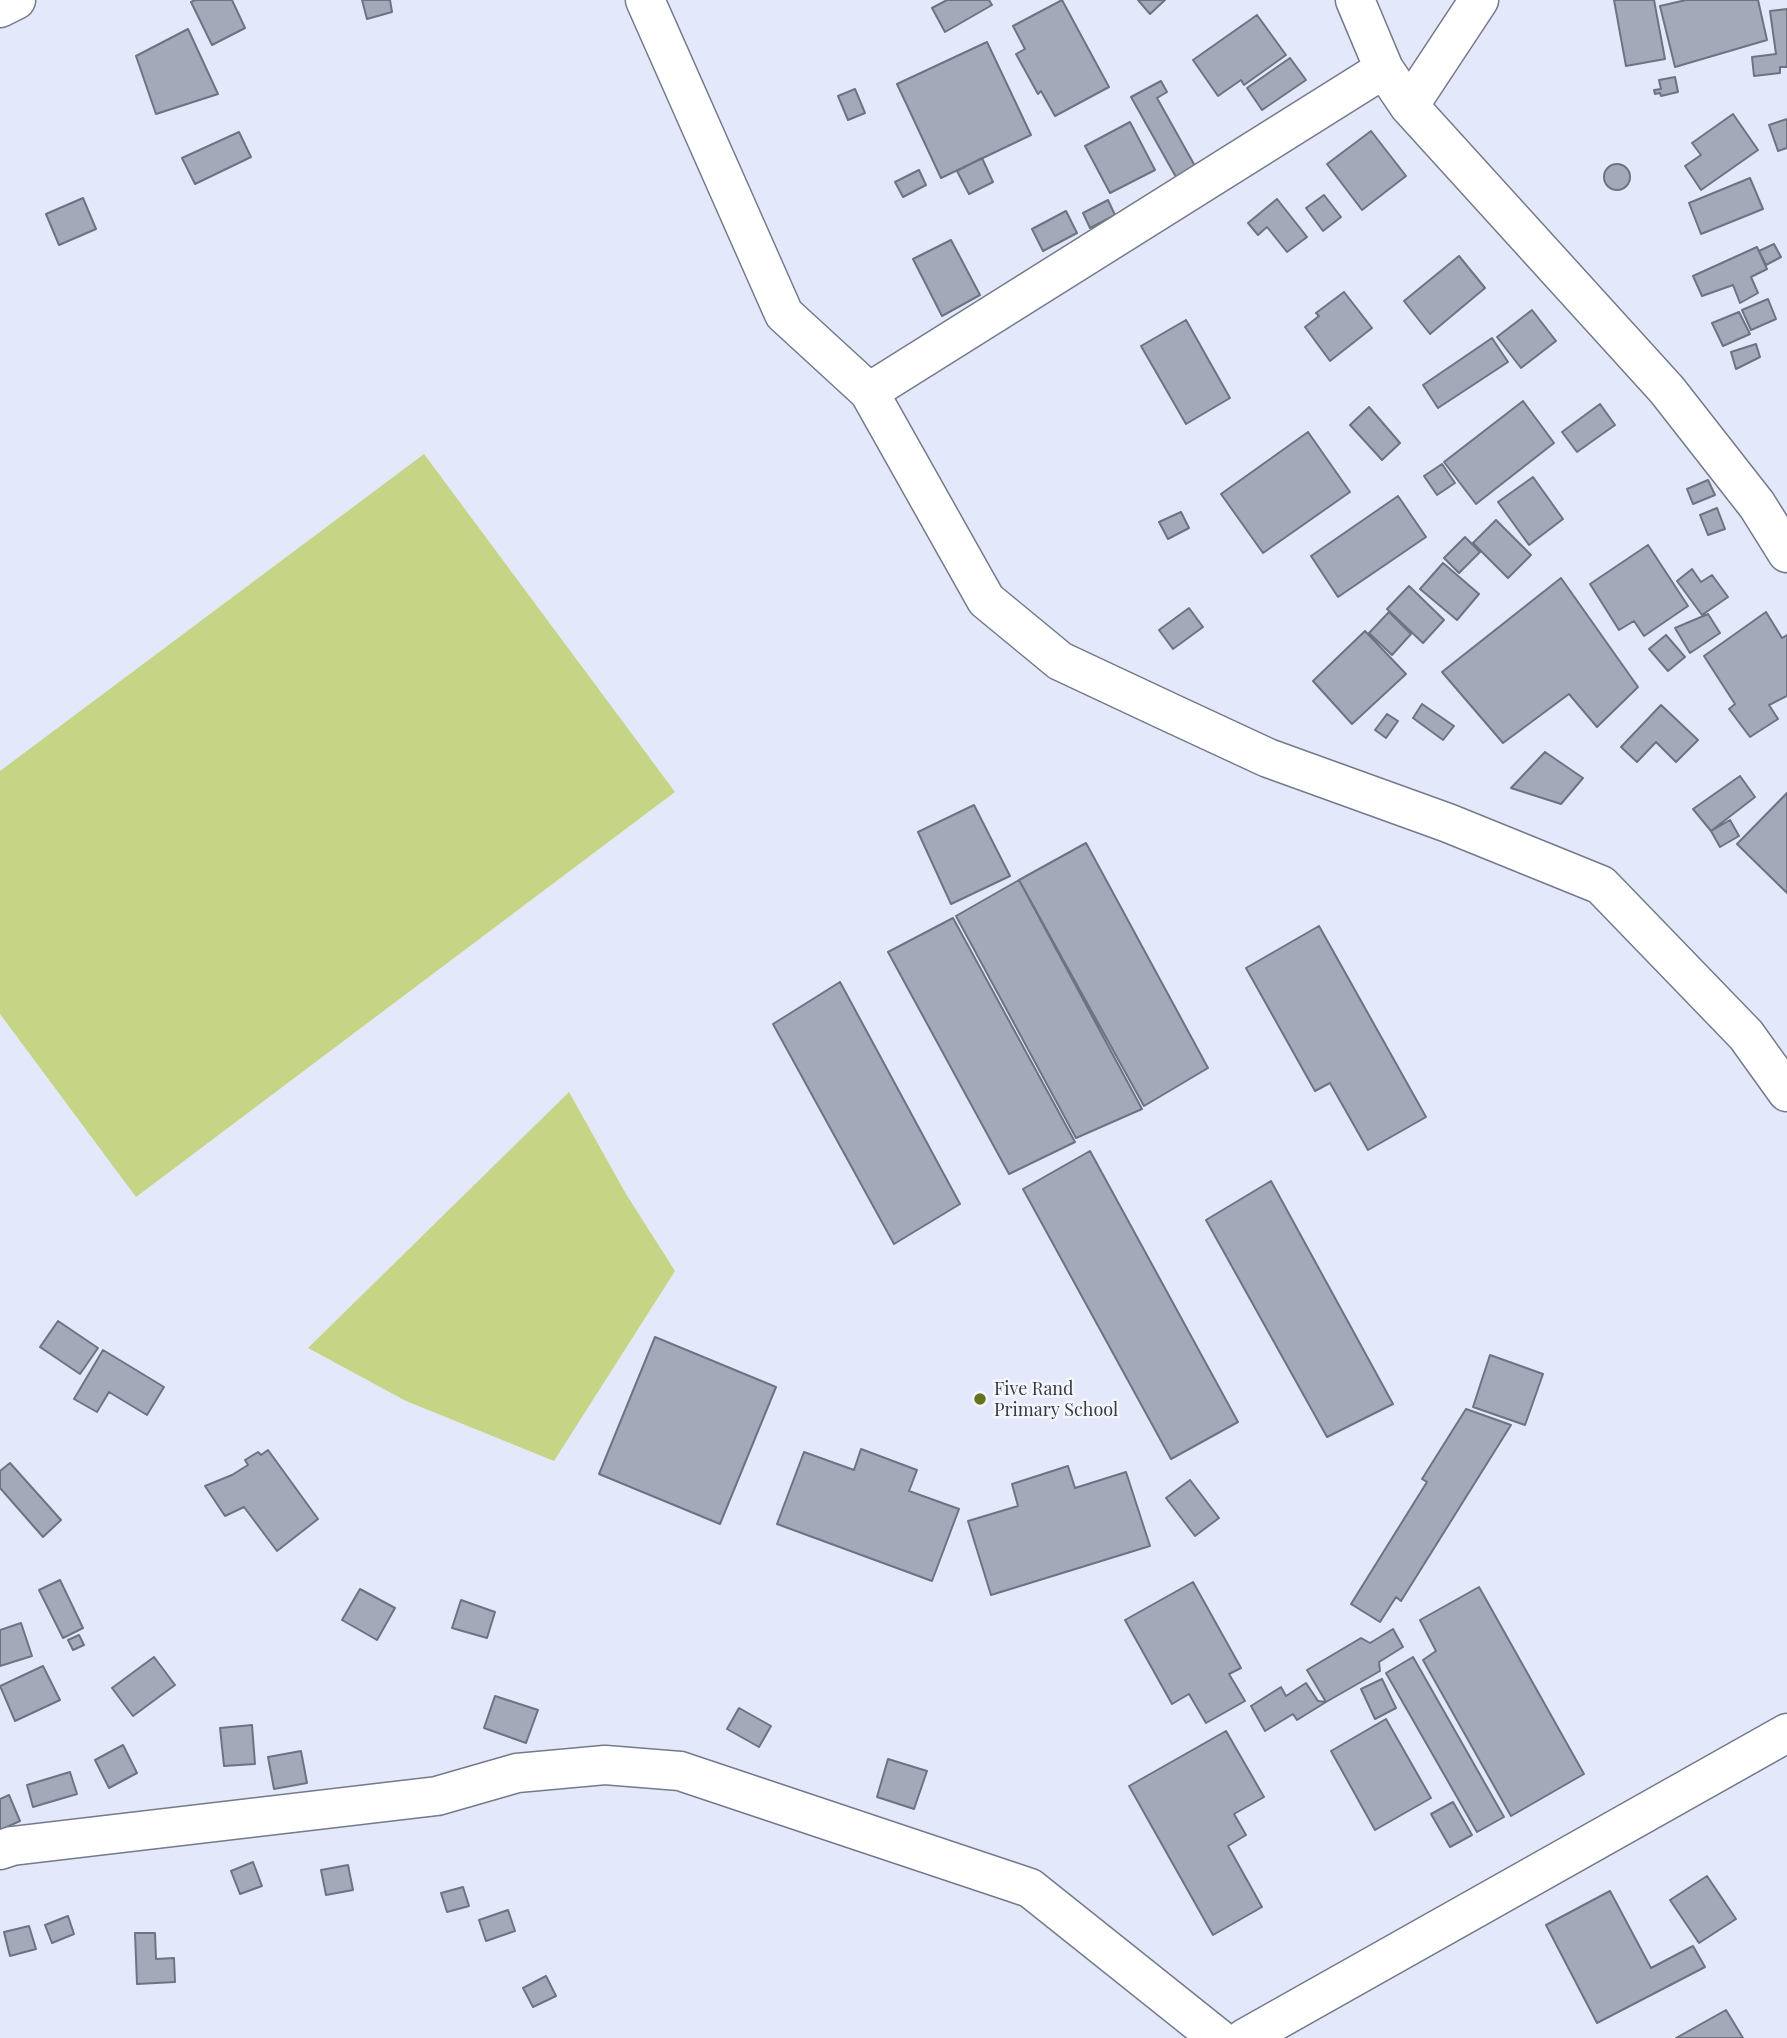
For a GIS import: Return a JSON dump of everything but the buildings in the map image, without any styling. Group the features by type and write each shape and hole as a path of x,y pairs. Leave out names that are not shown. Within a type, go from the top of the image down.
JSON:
{"street":[{"path":"0,8 16,0"},
{"path":"645,0 784,314 869,391 986,600 1059,661 1268,758 1448,823 1601,885 1746,1035 1787,1092"},
{"path":"1355,0 1384,69 1409,106 1667,390 1757,505 1787,553"},
{"path":"1409,106 1479,0"},
{"path":"869,391 1384,69"},
{"path":"1245,2038 1787,1733"},
{"path":"0,1850 12,1846 437,1796 517,1773 605,1765 680,1771 1030,1888 1218,2038"}],"green space":[{"path":"424,454 675,792 136,1197 0,1014 0,771"},
{"path":"569,1092 626,1194 675,1271 554,1461 406,1401 308,1348"}],"place":[{"name":"Five Rand Primary School","path":"980,1399"}]}
